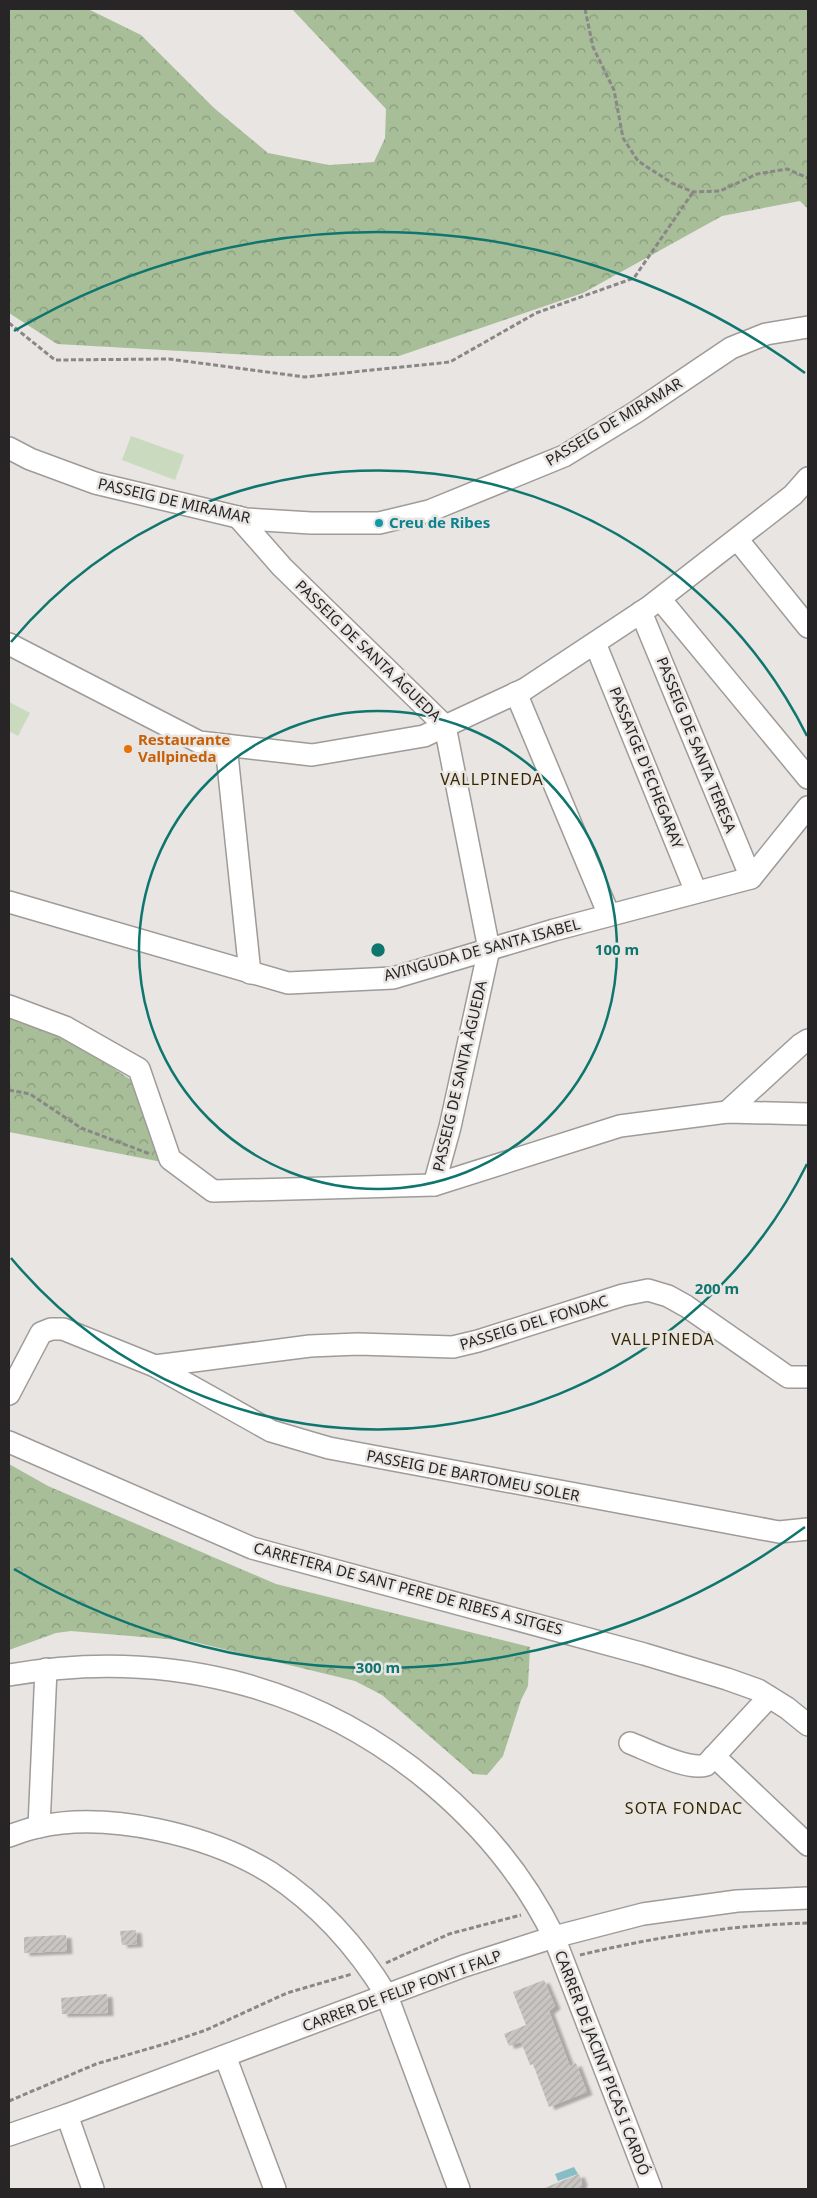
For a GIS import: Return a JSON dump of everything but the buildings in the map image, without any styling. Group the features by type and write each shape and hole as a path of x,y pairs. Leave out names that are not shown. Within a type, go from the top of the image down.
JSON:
{"street":[{"name":"PASSEIG DE MIRAMAR","path":"9,448 30,459 95,483 238,517 311,523 379,523 429,512 564,456 636,412 731,348 766,334 808,327"},
{"path":"9,644 199,742 312,755 424,736 516,693 596,643 660,599 793,496 808,478"},
{"name":"PASSEIG DE SANTA ÀGUEDA","path":"238,517 282,567 445,726 489,949 450,1127 434,1185"},
{"path":"737,539 808,627"},
{"path":"660,599 808,778"},
{"name":"PASSEIG DE SANTA TERESA","path":"641,612 751,878"},
{"name":"PASSATGE D'ECHEGARAY","path":"596,643 696,892"},
{"path":"516,693 609,915"},
{"path":"226,745 250,973"},
{"path":"751,878 808,807"},
{"name":"AVINGUDA DE SANTA ISABEL","path":"9,902 288,984 393,978 609,915 751,878"},
{"path":"9,1006 65,1028 139,1069 170,1160 213,1191 434,1185 620,1126 727,1112 808,1114"},
{"path":"727,1112 800,1045 808,1040"},
{"name":"PASSEIG DEL FONDAC","path":"9,1394 41,1333 51,1329 70,1331 156,1366 310,1346 358,1344 453,1347 478,1341 623,1295 648,1290 668,1296 686,1306 788,1376 808,1378"},
{"name":"PASSEIG DE BARTOMEU SOLER","path":"156,1366 271,1431 329,1448 779,1532 808,1529"},
{"name":"CARRETERA DE SANT PERE DE RIBES A SITGES","path":"9,1442 252,1548 644,1654 727,1679 758,1690 808,1726"},
{"name":"CARRER DE JACINT PICAS I CARDÓ","path":"9,1675 46,1669 108,1665 138,1666 212,1676 278,1695 341,1723 373,1740 450,1799 489,1840 541,1911 554,1937 650,2189"},
{"path":"39,1827 46,1669"},
{"path":"630,1743 693,1765 706,1765 768,1697"},
{"path":"714,1756 808,1845"},
{"path":"9,1836 39,1827 84,1823 152,1828 198,1840 235,1855 271,1874 309,1903 346,1939 370,1968 387,1996 459,2189"},
{"name":"CARRER DE FELIP FONT I FALP","path":"9,2135 464,1966 554,1937 644,1914 738,1901 808,1898"},
{"path":"225,2056 275,2189"},
{"path":"67,2115 93,2189"}],"path":[{"path":"585,9 593,47 614,90 623,138 638,161 672,183 693,192 720,190 757,174 787,169 808,178"},
{"path":"9,323 55,360 168,359 305,377 450,362 536,313 634,278 693,192"},
{"path":"9,1090 30,1094 81,1128 151,1155"},
{"name":"CARRER DE FELIP FONT I FALP","path":"9,2101 96,2064 168,2044 206,2030 287,1993 381,1966 457,1931 497,1919 541,1911"},
{"path":"562,1959 640,1941 681,1934 741,1927 808,1923"}],"green space":[{"path":"9,9 88,9 141,35 214,108 268,153 329,165 374,162 385,138 386,109 292,9 808,9 808,209 800,201 722,216 583,293 399,356 268,356 57,344 9,313"},
{"path":"131,436 184,455 175,480 122,460"},
{"path":"9,702 30,713 18,736 9,731"},
{"path":"9,1015 63,1035 131,1080 162,1162 9,1132"},
{"path":"9,1464 48,1486 276,1584 530,1647 528,1686 521,1700 503,1756 487,1775 473,1774 382,1695 355,1681 190,1641 71,1631 56,1633 9,1650"}],"water":[{"path":"574,2167 578,2174 558,2181 555,2174"}],"place":[{"name":"Creu de Ribes","path":"379,523"},
{"name":"Restaurante Vallpineda","path":"128,749"}],"district":[{"name":"VALLPINEDA","path":"492,779"},
{"name":"VALLPINEDA","path":"663,1339"},
{"name":"SOTA FONDAC","path":"684,1808"}]}
